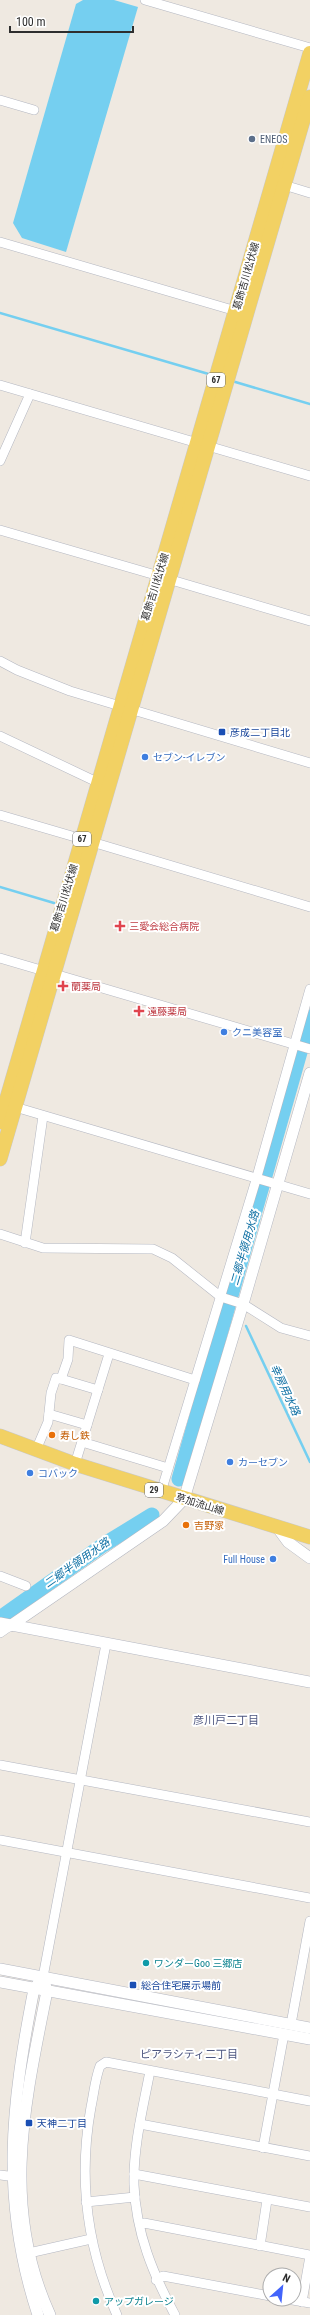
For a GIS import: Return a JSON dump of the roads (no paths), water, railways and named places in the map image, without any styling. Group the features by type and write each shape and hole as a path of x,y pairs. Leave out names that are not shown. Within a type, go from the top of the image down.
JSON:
{"main road":[{"name":"葛飾吉川松伏線","path":"202,444 236,311 310,53"},
{"name":"葛飾吉川松伏線","path":"0,1122 49,972 202,444 284,185 310,97"},
{"name":"葛飾吉川松伏線","path":"87,841 99,783 126,708"},
{"name":"葛飾吉川松伏線","path":"0,1159 7,1104"},
{"name":"草加流山線","path":"0,1436 75,1464 161,1492 310,1537"}],"street":[{"path":"145,0 310,48"},
{"path":"0,100 34,110"},
{"path":"284,185 310,192"},
{"path":"0,242 236,311"},
{"path":"0,385 310,476"},
{"path":"0,461 30,394"},
{"path":"0,530 310,621"},
{"path":"0,661 16,670 70,691 310,763"},
{"path":"0,736 99,783"},
{"path":"0,815 310,907"},
{"path":"0,958 308,1048"},
{"path":"161,1492 221,1297 261,1181 310,989"},
{"path":"0,1633 5,1624 163,1521 184,1499 238,1302 278,1185 310,1073"},
{"path":"7,1104 261,1181 310,1194"},
{"path":"25,1243 43,1116"},
{"path":"0,1234 43,1248 153,1249 172,1258 221,1297 238,1302 281,1328 310,1336"},
{"path":"60,1379 68,1359 69,1340 109,1354 195,1380"},
{"path":"75,1464 109,1354"},
{"path":"36,1450 49,1414 56,1378 98,1390"},
{"path":"49,1414 87,1426"},
{"path":"82,1442 168,1468"},
{"path":"277,1527 288,1542 310,1558"},
{"path":"0,1576 26,1586"},
{"path":"5,1624 310,1682"},
{"path":"50,2315 29,2253 24,2230 20,2186 21,2129 47,1991 43,1977 106,1644"},
{"path":"0,1765 310,1822"},
{"path":"0,1840 310,1898"},
{"path":"291,2024 310,1921"},
{"path":"0,1969 310,2028"},
{"path":"38,2315 22,2276 16,2251 4,2176 10,2122 34,1988 43,1977"},
{"path":"0,1982 310,2039"},
{"path":"263,2148 284,2034"},
{"path":"117,2315 100,2273 91,2239 84,2174 88,2125 100,2066 106,2062 310,2101"},
{"path":"150,2071 140,2124 134,2174 135,2197 143,2242 156,2280 174,2315"},
{"path":"140,2124 310,2156"},
{"path":"134,2174 310,2207"},
{"path":"86,2202 135,2197"},
{"path":"260,2246 267,2200"},
{"path":"140,2225 144,2224 310,2255 306,2303"},
{"path":"29,2253 91,2239"},
{"path":"156,2280 164,2276 262,2294"}],"water":[{"path":"83,0 114,0 138,7 66,252 22,238 13,223 76,4"}],"waterway":[{"path":"0,313 212,375"},
{"path":"232,381 310,404"},
{"path":"0,887 54,903"},
{"name":"二郷半領用水路","path":"179,1479 310,1017"},
{"name":"幸房用水路","path":"246,1326 310,1462"},
{"name":"二郷半領用水路","path":"4,1615 103,1545 152,1515"}],"place":[{"name":"ENEOS","path":"252,139"},
{"name":"彦成二丁目北","path":"222,732"},
{"name":"セブン-イレブン","path":"145,757"},
{"name":"三愛会総合病院","path":"120,926"},
{"name":"蘭薬局","path":"63,986"},
{"name":"遠藤薬局","path":"139,1011"},
{"name":"クニ美容室","path":"224,1032"},
{"name":"寿し鉄","path":"52,1435"},
{"name":"カーセブン","path":"230,1462"},
{"name":"コバック","path":"30,1473"},
{"name":"吉野家","path":"186,1525"},
{"name":"Full House","path":"273,1559"},
{"name":"ワンダーGoo 三郷店","path":"146,1963"},
{"name":"総合住宅展示場前","path":"133,1985"},
{"name":"天神二丁目","path":"29,2123"},
{"name":"アップガレージ","path":"96,2301"}],"district":[{"name":"彦川戸二丁目","path":"226,1720"},
{"name":"ピアラシティ二丁目","path":"189,2054"}]}
